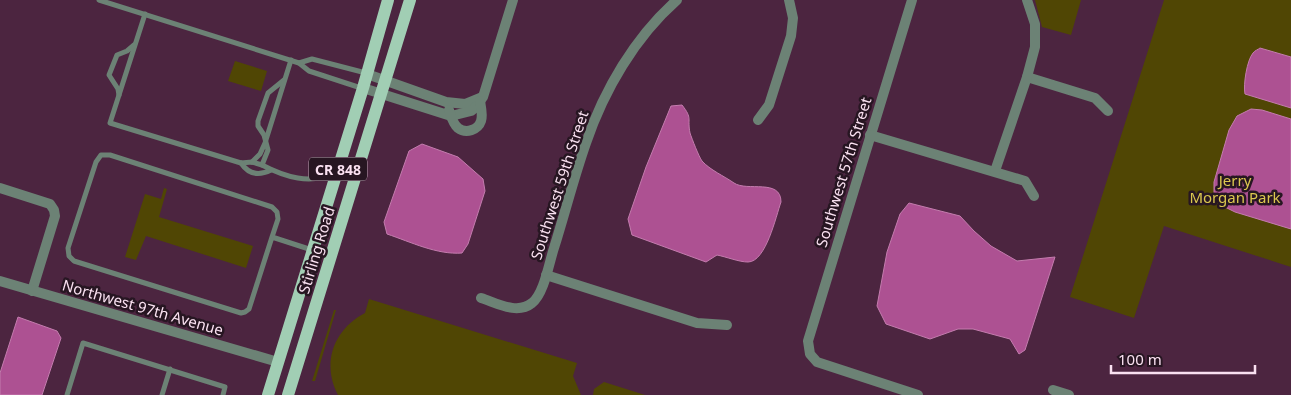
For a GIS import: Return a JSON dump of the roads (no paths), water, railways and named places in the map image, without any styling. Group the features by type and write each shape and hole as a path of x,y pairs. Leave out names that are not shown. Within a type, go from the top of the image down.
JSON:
{"main road":[{"name":"Stirling Road","path":"268,395 363,88 388,0"},
{"name":"Stirling Road","path":"288,395 410,0"},
{"path":"313,250 331,255"}],"street":[{"path":"446,102 458,128 470,131 481,122 482,99 513,0"},
{"path":"758,120 769,105 791,36 793,18 789,0"},
{"name":"Southwest 57th Street","path":"912,0 809,334 808,347 810,354 822,365 918,395"},
{"name":"Southwest 59th Street","path":"482,298 512,308 523,308 537,298 546,275 586,143 596,118 610,88 630,54 670,2"},
{"path":"995,171 1033,57 1036,38 1035,24 1028,2"},
{"path":"367,74 446,102 465,104 482,99"},
{"path":"1027,77 1095,98 1108,111"},
{"path":"363,88 451,116 471,111 482,99"},
{"path":"420,92 426,106 424,108"},
{"path":"870,134 1025,181 1034,196"},
{"path":"0,188 50,204 54,210 55,216 32,291"},
{"path":"546,275 697,323 727,325"},
{"name":"Northwest 97th Avenue","path":"0,281 278,362"},
{"path":"1053,390 1069,395"}],"lane":[{"path":"99,0 292,60 309,71 363,88"},
{"path":"145,14 110,123 241,163 252,162 262,165 293,178 314,180 337,171"},
{"path":"119,95 118,89 109,75 117,55 130,49 136,43"},
{"path":"299,63 312,59 367,74"},
{"path":"252,162 260,154 265,143 292,60"},
{"path":"262,165 268,150 264,136 258,126 268,93 284,80"},
{"path":"101,155 110,155 272,207 277,212 278,219 272,237 246,312 74,261 69,256 68,248 96,162 101,155"},
{"path":"241,163 252,173 263,174 271,170"},
{"path":"272,237 313,250"},
{"path":"67,395 83,343 225,387 223,395"},
{"path":"162,395 170,370"}],"park label":[{"name":"Jerry Morgan Park","path":"1235,188"}]}
